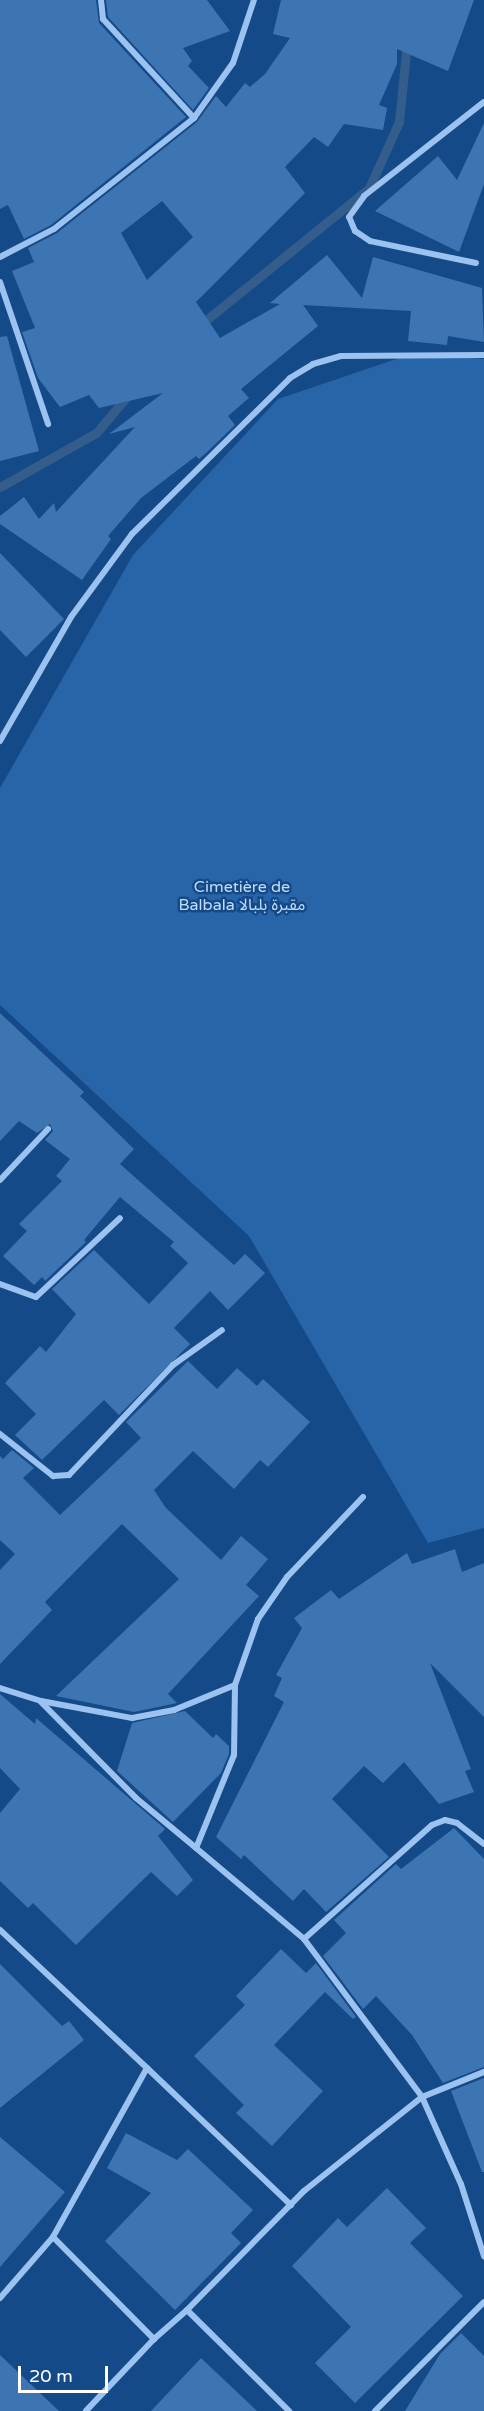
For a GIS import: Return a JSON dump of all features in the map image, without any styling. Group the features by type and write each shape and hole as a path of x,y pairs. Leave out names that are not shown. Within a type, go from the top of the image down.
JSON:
{"street":[{"path":"101,0 103,19 194,118"},
{"path":"0,257 54,229 194,118 233,63 254,0"},
{"path":"476,263 370,241 355,231 349,217 364,196 484,102"},
{"path":"0,282 48,424"},
{"path":"0,741 71,617 132,534 290,378 313,364 341,356 484,356"},
{"path":"0,1180 48,1129"},
{"path":"0,1284 36,1297 120,1218"},
{"path":"0,1434 53,1476 69,1475 173,1365 222,1330"},
{"path":"196,1848 234,1755 235,1685 268,1600 363,1497"},
{"path":"0,1688 41,1701 132,1718 152,1717 235,1685"},
{"path":"41,1701 136,1798 304,1939 422,2097 461,2184 484,2256"},
{"path":"304,1939 432,1825 445,1820 457,1823 484,1844"},
{"path":"0,1930 291,2205"},
{"path":"0,2298 53,2237 147,2068"},
{"path":"86,2411 154,2339 187,2310 291,2205 422,2097 484,2072"},
{"path":"53,2237 154,2339"},
{"path":"375,2411 484,2302"},
{"path":"187,2310 289,2411"}],"green space":[{"name":"Cimetière de Balbala مقبرة بلبالا","path":"414,353 484,359 484,1528 428,1543 249,1236 0,1005 0,788 133,555 278,399"}],"building":[{"path":"0,0 96,0 99,23 186,117 51,225 24,239 8,205 0,209"},
{"path":"106,0 207,0 230,31 183,48 192,61 188,66 209,88 193,110 108,17"},
{"path":"281,0 474,0 448,71 397,49 397,64 379,105 387,108 383,130 344,124 328,147 314,137 285,167 305,193 196,302 220,338 280,304 270,303 327,255 362,298 373,257 482,288 484,342 448,336 447,345 408,341 411,311 303,305 318,326 241,389 249,398 228,416 235,425 199,459 196,456 141,498 108,536 111,539 82,580 0,524 0,516 24,497 39,519 54,503 56,512 135,427 109,434 163,393 99,408 89,395 60,407 38,378 22,332 35,328 12,271 34,262 28,248 57,233 197,122 216,96 226,107 245,83 250,87 265,74 290,38 273,34","holes":["162,201 193,237 147,280 121,233"]},
{"path":"484,123 484,184 459,252 375,211 438,156 457,180"},
{"path":"7,336 39,451 0,461 0,337"},
{"path":"0,553 64,619 26,657 0,630"},
{"path":"0,1013 84,1092 80,1096 134,1149 120,1164 234,1265 245,1254 265,1273 228,1310 210,1291 174,1328 190,1344 119,1415 104,1400 42,1460 15,1435 36,1414 5,1383 40,1346 46,1352 76,1314 52,1289 94,1250 149,1304 188,1263 170,1246 174,1242 120,1197 84,1240 86,1242 45,1281 42,1277 34,1285 3,1256 27,1231 19,1224 62,1181 56,1176 70,1159 45,1140 53,1131 50,1124 37,1133 19,1121 0,1141"},
{"path":"188,1361 217,1389 237,1368 257,1386 263,1379 310,1422 268,1467 260,1460 234,1489 193,1451 154,1490 166,1508 221,1560 241,1536 268,1559 246,1585 259,1596 168,1694 177,1703 134,1712 56,1696 179,1579 122,1524 45,1602 52,1610 0,1664 0,1570 15,1554 0,1540 0,1456 3,1459 12,1450 34,1468 23,1478 60,1515 141,1438 126,1422"},
{"path":"455,1549 462,1572 484,1563 484,1717 430,1663 471,1769 465,1771 474,1792 439,1804 404,1762 383,1783 364,1766 332,1799 389,1857 326,1912 304,1889 293,1901 244,1855 241,1859 216,1837 284,1702 274,1696 282,1678 276,1675 302,1628 294,1618 331,1590 339,1599 407,1553 412,1564"},
{"path":"0,1694 35,1724 36,1718 165,1829 158,1836 193,1880 177,1896 151,1872 76,1945 33,1903 28,1908 0,1881 0,1813 20,1789 0,1768"},
{"path":"185,1711 213,1738 216,1734 229,1746 229,1754 221,1773 173,1822 117,1771 132,1723"},
{"path":"454,1828 484,1859 484,2067 443,2083 412,2035 376,1996 363,2009 323,1956 346,1933 334,1920 396,1864 401,1869"},
{"path":"281,1949 306,1973 316,1963 356,2017 353,2019 325,1992 274,2045 323,2091 272,2146 236,2113 244,2105 194,2056 245,2005 236,1996"},
{"path":"0,1964 62,2026 69,2021 84,2040 0,2108"},
{"path":"484,2078 484,2172 482,2172 451,2091"},
{"path":"126,2133 177,2160 188,2149 253,2210 231,2233 241,2243 175,2310 105,2241 151,2193 107,2168"},
{"path":"0,2137 65,2192 0,2267"},
{"path":"387,2188 426,2228 410,2243 463,2296 355,2403 315,2363 351,2327 292,2266 338,2218 347,2227"},
{"path":"461,2333 484,2356 484,2411 405,2411 440,2354"},
{"path":"0,2355 59,2411 0,2411"},
{"path":"201,2358 257,2411 151,2411"}],"waterway":[{"path":"200,325 369,188 399,122 407,42"},
{"path":"0,487 96,433 130,393"}]}
